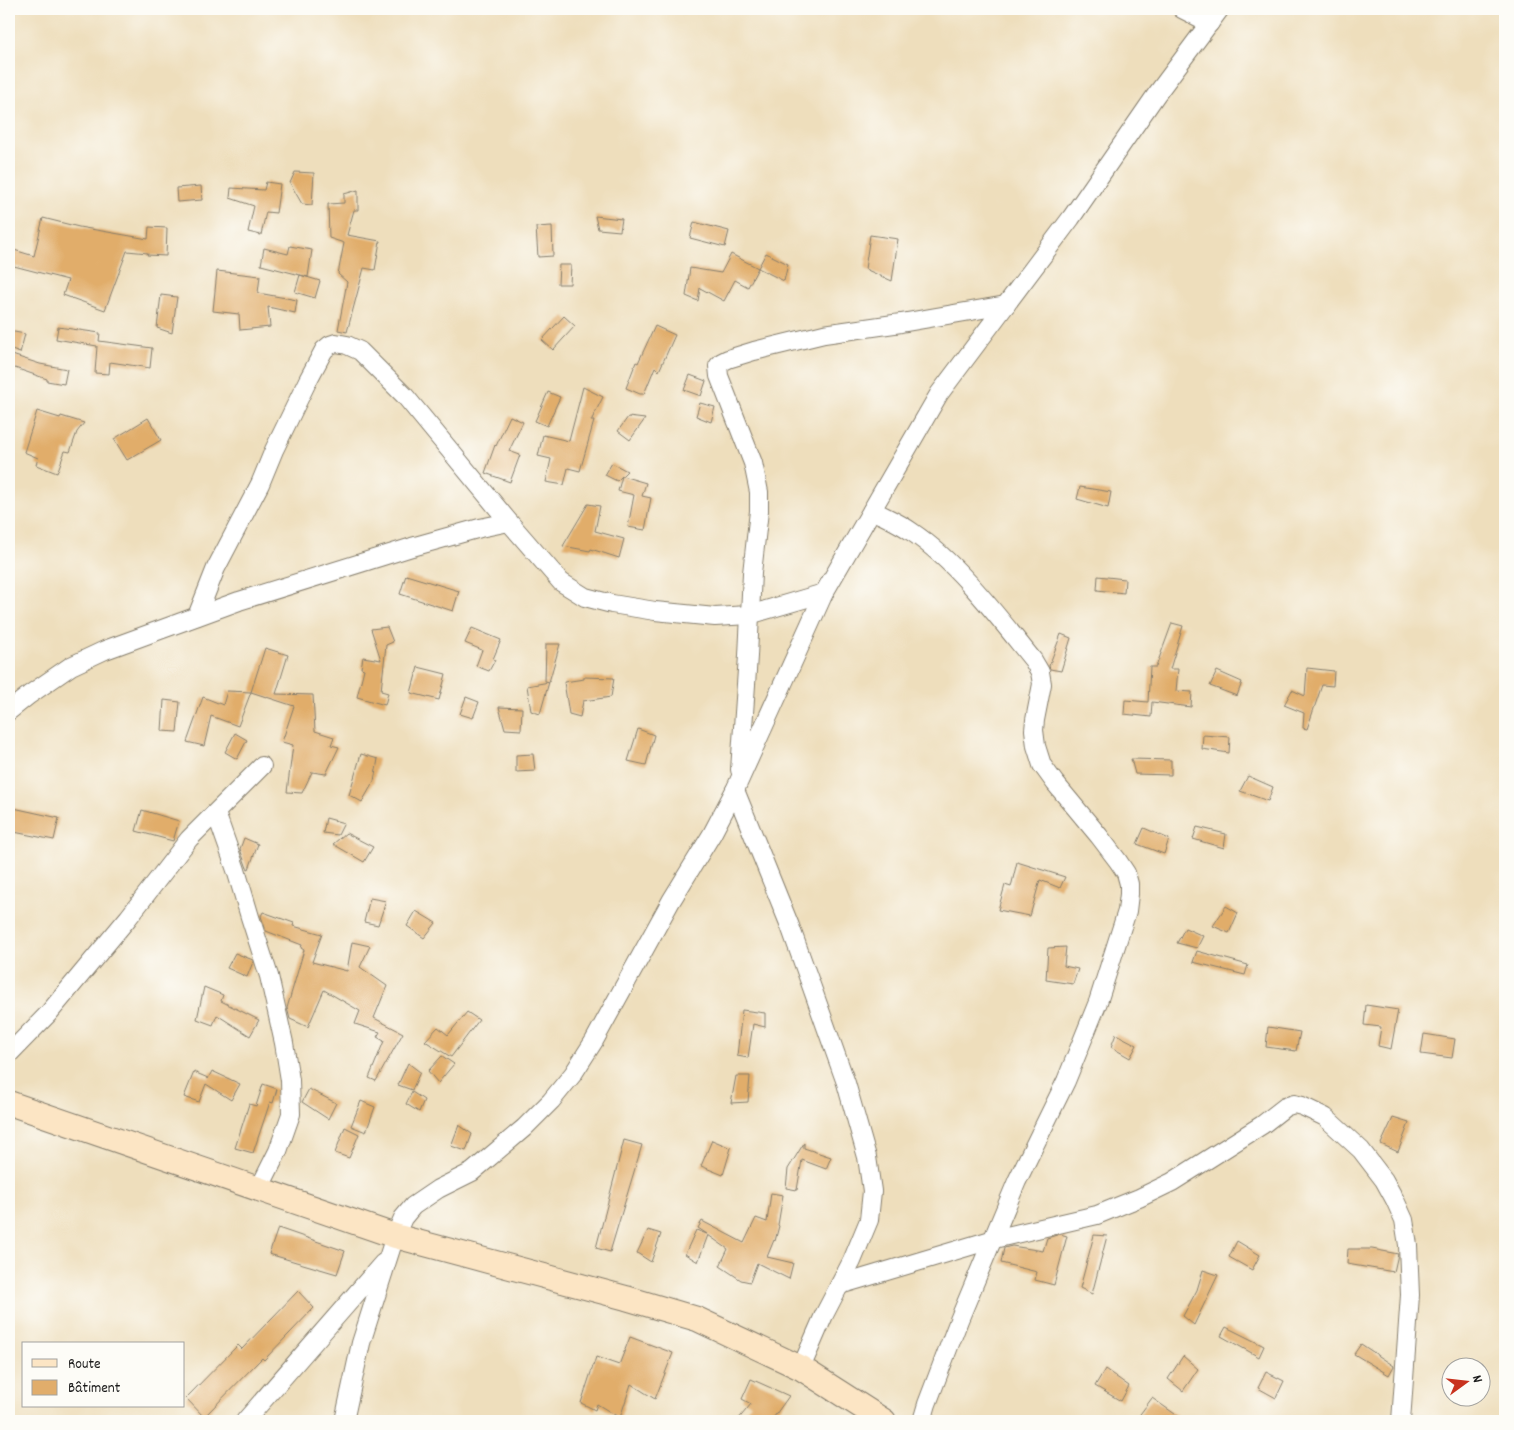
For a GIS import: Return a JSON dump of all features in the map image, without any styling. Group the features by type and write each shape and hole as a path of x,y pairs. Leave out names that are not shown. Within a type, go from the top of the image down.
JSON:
{"main road":[{"path":"9,1103 259,1189 392,1246 626,1298 697,1320 801,1368 884,1421"}],"street":[{"path":"344,1421 361,1343 392,1246 403,1218 413,1206 438,1189 472,1172 524,1128 551,1101 573,1074 594,1041 671,901 712,834 738,784 824,593 939,394 1071,218 1156,95 1215,16 1182,9"},
{"path":"801,1368 824,1315 852,1261 868,1220 872,1191 867,1157 846,1083 738,784 759,492 753,463 719,376 718,366 722,362 754,351 824,334 901,324 1006,305"},
{"path":"198,616 216,568 260,484 274,450 308,380 324,350 336,343 347,345 360,351 405,396 561,582 585,597 655,612 715,617 749,615 824,593"},
{"path":"872,510 912,532 940,554 966,581 1033,660 1040,672 1042,684 1034,730 1036,746 1042,765 1109,848 1126,873 1129,884 1127,911 1098,1002 1066,1081 1017,1181 959,1320 922,1421"},
{"path":"9,711 71,666 105,650 239,601 480,528 509,522"},
{"path":"9,1054 48,1014 128,918 189,838 262,766"},
{"path":"216,813 236,870 268,976 284,1043 290,1080 291,1114 278,1152 259,1189"},
{"path":"840,1285 994,1239 1097,1215 1172,1182 1262,1125 1285,1107 1294,1104 1325,1117 1361,1150 1384,1180 1404,1220 1408,1245 1410,1295 1401,1421"},
{"path":"245,1421 392,1246"}],"building":[{"path":"295,172 314,173 312,205 302,204 290,183"},
{"path":"266,182 280,184 276,213 266,212 261,235 248,232 254,206 230,198 231,188 264,190"},
{"path":"201,186 202,200 177,202 176,188"},
{"path":"358,190 358,210 354,210 347,235 380,241 375,270 364,268 347,332 338,330 347,282 338,274 344,243 329,238 328,204 344,203 344,194"},
{"path":"595,216 622,219 620,231 598,229"},
{"path":"43,218 79,227 148,239 149,227 167,228 166,256 127,251 105,310 63,295 68,280 10,265 14,250 34,256"},
{"path":"694,222 729,231 725,247 690,238"},
{"path":"552,226 553,256 538,257 536,227"},
{"path":"870,235 898,239 892,281 865,269"},
{"path":"290,246 312,250 308,277 261,265 264,248 288,254"},
{"path":"766,253 788,264 784,281 758,268"},
{"path":"731,254 758,268 748,287 735,280 724,301 700,288 698,301 686,296 690,268 721,273"},
{"path":"559,265 571,265 570,284 558,284"},
{"path":"217,271 260,276 258,293 297,300 295,313 268,307 270,327 240,330 239,314 213,311"},
{"path":"300,275 320,281 315,298 295,292"},
{"path":"161,295 177,297 172,333 157,328"},
{"path":"564,316 575,326 553,350 542,340"},
{"path":"655,326 675,335 659,371 655,367 644,394 640,394 626,388 636,362 638,363"},
{"path":"58,327 100,333 99,341 152,348 150,368 110,362 109,374 95,373 97,346 56,339"},
{"path":"9,331 25,334 20,353 9,349"},
{"path":"9,354 40,364 67,369 64,384 47,381 47,379 9,366"},
{"path":"690,375 706,381 701,396 684,390"},
{"path":"583,387 603,397 591,421 594,421 580,471 568,468 564,485 546,482 551,459 538,456 543,435 569,441"},
{"path":"548,392 560,397 547,426 535,421"},
{"path":"700,403 715,407 711,422 696,416"},
{"path":"37,411 84,423 77,432 70,452 65,451 57,473 36,465 38,458 24,452"},
{"path":"510,416 523,422 509,451 520,455 510,482 485,473 495,445"},
{"path":"628,417 645,419 630,440 618,431"},
{"path":"148,418 161,440 127,460 114,439"},
{"path":"612,463 627,471 617,481 605,475"},
{"path":"622,476 646,483 642,496 651,498 645,530 628,527 634,495 618,491"},
{"path":"1080,487 1111,492 1108,508 1077,499"},
{"path":"588,504 600,506 595,531 624,539 619,558 591,549 590,551 563,546"},
{"path":"406,575 459,591 453,611 400,594"},
{"path":"1098,576 1125,579 1124,593 1097,590"},
{"path":"1172,623 1183,626 1170,669 1178,669 1176,691 1192,692 1191,707 1152,702 1151,717 1124,714 1125,700 1148,702 1150,667 1156,667"},
{"path":"387,627 393,642 386,645 381,691 388,693 385,705 357,697 364,669 361,668 363,657 381,660 371,629"},
{"path":"472,628 501,640 493,659 495,660 489,671 476,666 482,650 465,643"},
{"path":"1061,634 1071,638 1061,671 1050,669 1049,666"},
{"path":"546,644 560,644 549,682 545,681"},
{"path":"265,648 288,655 276,694 313,695 315,731 334,737 331,745 339,747 326,774 312,772 302,793 287,792 293,745 282,742 294,706 251,692"},
{"path":"418,667 446,674 439,700 411,693"},
{"path":"1307,668 1334,671 1333,686 1322,685 1307,729 1303,728 1304,713 1284,705 1292,690 1305,696"},
{"path":"1217,671 1242,682 1237,696 1210,686"},
{"path":"584,677 614,678 611,697 583,701 580,717 569,714 564,682 584,679"},
{"path":"549,682 540,714 531,711 527,686"},
{"path":"227,691 251,692 238,726 211,716 204,746 187,742 203,697 223,705"},
{"path":"466,697 479,702 473,718 460,714"},
{"path":"164,700 180,702 177,732 162,731"},
{"path":"499,707 522,708 521,730 505,729"},
{"path":"638,729 654,735 646,765 628,761"},
{"path":"235,733 247,740 237,759 225,752"},
{"path":"1203,735 1230,737 1229,753 1202,749"},
{"path":"361,754 378,759 374,781 362,802 349,795"},
{"path":"533,754 535,771 516,772 516,755"},
{"path":"1131,759 1171,760 1171,775 1135,774"},
{"path":"1248,776 1273,787 1268,801 1240,791"},
{"path":"9,807 59,818 54,840 9,831"},
{"path":"142,810 179,821 173,841 136,831"},
{"path":"326,818 344,823 338,835 323,833"},
{"path":"1197,827 1226,834 1224,848 1193,839"},
{"path":"1144,828 1169,839 1164,854 1137,844"},
{"path":"346,833 373,847 364,862 333,844"},
{"path":"244,838 258,844 249,869 240,849"},
{"path":"1017,862 1065,877 1060,888 1040,880 1030,916 998,910 1005,885 1011,887"},
{"path":"370,898 386,901 378,925 364,922"},
{"path":"1226,906 1238,913 1229,933 1213,926"},
{"path":"416,911 436,923 424,938 407,926"},
{"path":"263,912 294,923 293,926 322,934 312,962 347,971 352,942 370,946 360,967 387,986 374,1018 403,1033 376,1081 369,1078 384,1041 377,1037 380,1032 355,1024 360,1011 324,990 308,1027 290,1019 287,1008 304,950 301,948 302,945 266,931 261,916"},
{"path":"1185,928 1203,936 1197,948 1177,943"},
{"path":"1066,947 1064,966 1078,969 1073,984 1046,980 1048,948"},
{"path":"1197,951 1248,965 1245,975 1193,962"},
{"path":"235,953 253,960 247,977 227,968"},
{"path":"204,987 223,995 221,1001 259,1020 250,1036 217,1015 213,1025 197,1019"},
{"path":"1366,1005 1398,1010 1391,1049 1378,1046 1381,1027 1364,1025"},
{"path":"742,1010 765,1013 765,1027 753,1024 748,1058 737,1056"},
{"path":"467,1012 479,1020 451,1057 425,1041 438,1027 448,1035"},
{"path":"1268,1027 1300,1032 1296,1051 1266,1047"},
{"path":"1116,1034 1137,1045 1130,1058 1111,1047"},
{"path":"1424,1034 1455,1039 1452,1058 1421,1054"},
{"path":"442,1056 454,1064 438,1083 428,1071"},
{"path":"408,1063 420,1072 412,1090 398,1085"},
{"path":"212,1071 240,1084 231,1100 206,1084 199,1102 184,1097 194,1072 208,1079"},
{"path":"736,1076 750,1076 748,1102 731,1103"},
{"path":"263,1084 277,1089 273,1103 270,1102 253,1153 235,1148 249,1104 256,1106"},
{"path":"309,1089 336,1103 328,1119 302,1102"},
{"path":"412,1092 424,1100 419,1112 406,1104"},
{"path":"361,1101 375,1107 366,1132 351,1126"},
{"path":"1393,1118 1409,1123 1398,1152 1381,1144"},
{"path":"459,1125 472,1134 466,1151 451,1146"},
{"path":"345,1127 359,1134 349,1158 335,1153"},
{"path":"624,1140 642,1145 610,1252 596,1248"},
{"path":"712,1140 731,1148 723,1175 701,1166"},
{"path":"804,1143 804,1148 831,1157 826,1169 802,1160 797,1190 786,1188 788,1169"},
{"path":"771,1193 783,1195 779,1226 775,1241 767,1257 793,1263 789,1279 757,1263 750,1282 741,1280 720,1266 728,1249 708,1235 698,1262 685,1254 696,1230 707,1234 698,1228 702,1221 744,1243 756,1218 767,1222"},
{"path":"278,1228 345,1251 337,1274 269,1254"},
{"path":"648,1230 661,1234 651,1262 637,1253"},
{"path":"1060,1234 1067,1236 1054,1285 1035,1280 1037,1272 1001,1263 1004,1248 1012,1246 1043,1251 1047,1238"},
{"path":"1094,1235 1107,1236 1092,1294 1080,1288"},
{"path":"1237,1241 1260,1255 1252,1270 1229,1257"},
{"path":"1348,1249 1372,1249 1398,1254 1394,1272 1347,1264"},
{"path":"1203,1270 1218,1275 1194,1325 1183,1316 1197,1290"},
{"path":"298,1291 314,1308 264,1360 262,1358 204,1417 186,1398 238,1345 242,1349"},
{"path":"1226,1327 1264,1346 1259,1357 1221,1336"},
{"path":"630,1337 673,1353 655,1399 631,1384 620,1418 597,1404 595,1410 581,1403 596,1357 619,1365"},
{"path":"1361,1344 1394,1366 1389,1375 1354,1354"},
{"path":"1183,1356 1198,1369 1183,1391 1168,1379"},
{"path":"1105,1369 1129,1386 1121,1401 1095,1386"},
{"path":"1266,1372 1284,1381 1276,1398 1258,1388"},
{"path":"751,1379 789,1396 771,1421 737,1421 751,1404 742,1399"},
{"path":"1152,1398 1185,1421 1135,1421"}]}
